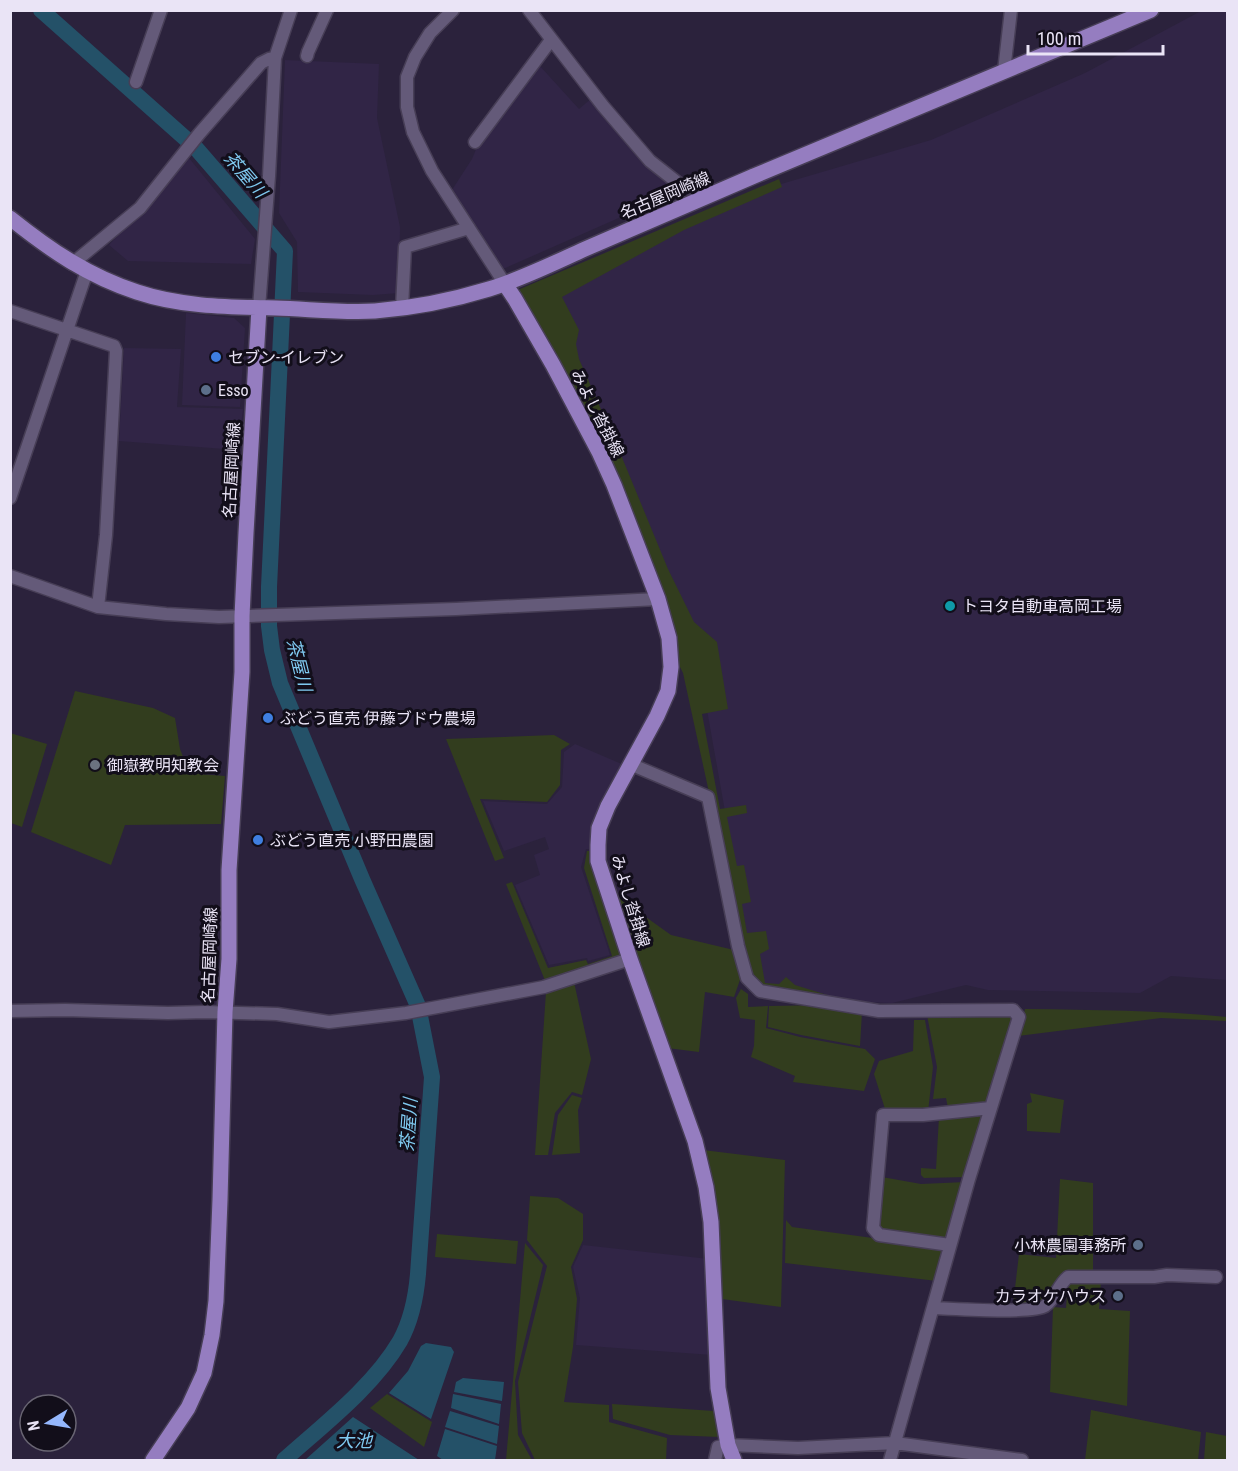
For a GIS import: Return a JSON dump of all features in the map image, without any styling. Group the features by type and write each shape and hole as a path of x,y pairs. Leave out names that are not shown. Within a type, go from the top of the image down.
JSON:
{"main road":[{"name":"名古屋岡崎線","path":"153,1461 197,1391 204,1373 216,1301 234,779 242,672 250,616 253,397 265,308 373,311 450,299 505,284 702,198 1151,10"},
{"path":"10,218 72,264 139,293 198,305 265,308"},
{"name":"みよし沓掛線","path":"505,284 553,365 599,452 658,599 669,638 671,667 668,691 603,817 599,828 598,861 630,959 695,1141 706,1187 711,1222 718,1388 728,1445 734,1461"}],"street":[{"path":"136,82 161,10"},
{"path":"265,308 264,242 275,58 291,10"},
{"path":"307,56 327,10"},
{"path":"453,10 429,33 415,57 407,77 406,107 412,132 432,171 505,284"},
{"path":"529,10 603,106 650,161 678,183 698,190 702,198"},
{"path":"1004,71 1011,10"},
{"path":"474,142 551,40"},
{"path":"72,264 140,208 199,134 261,63 275,58"},
{"path":"402,308 405,247 469,228"},
{"path":"10,498 16,462 87,271"},
{"path":"10,311 114,346 117,351 106,535 98,607"},
{"path":"10,576 98,607 184,615 250,616 467,609 658,599"},
{"path":"630,764 708,797 738,946 747,978 760,991 879,1011 1013,1011 1019,1017 950,1245 890,1461"},
{"path":"10,1011 225,1012 277,1014 329,1022 406,1013 544,987 630,959"},
{"path":"950,1245 879,1235 873,1228 884,1114 923,1115 991,1108"},
{"path":"933,1308 1014,1311 1044,1307 1054,1296 1061,1282 1068,1277 1167,1275 1216,1277"},
{"path":"715,1461 718,1447 728,1445 798,1448 895,1443 1022,1461"}],"shaded area":[{"path":"1201,11 1227,11 1227,980 1171,976 1140,993 988,990 966,985 892,1003 840,1001 757,992 693,631 569,336 556,288 771,187 931,140 1085,73"},
{"path":"285,60 379,64 377,118 400,227 399,293 373,295 298,292 297,242 279,213"},
{"path":"539,65 579,109 592,98 648,168 680,191 503,269 450,193 477,147"},
{"path":"189,158 255,239 251,264 128,261 109,245"},
{"path":"186,313 234,318 245,328 240,407 182,405"},
{"path":"124,348 181,349 177,407 243,409 238,450 119,441"},
{"path":"575,744 624,765 593,849 586,849 581,867 610,955 588,961 587,958 549,965 515,885 540,875 534,855 549,849 545,837 504,851 483,801 547,804 562,787 564,752"},
{"path":"583,1245 709,1259 712,1355 576,1345 580,1298 573,1267"}],"green space":[{"path":"779,179 782,187 684,230 562,297 579,330 576,344 579,359 668,569 694,622 717,642 728,709 702,714 720,809 746,805 747,813 727,817 737,866 744,865 751,902 742,904 747,933 766,931 769,949 760,954 765,983 779,984 786,977 795,985 837,998 761,988 749,976 683,673 677,661 663,598 519,295 520,289"},
{"path":"75,691 153,708 175,718 180,749 185,762 199,774 225,776 221,824 125,825 111,865 31,832"},
{"path":"10,733 47,744 22,827 11,823"},
{"path":"554,735 570,744 561,750 560,785 547,802 480,799 504,858 495,861 446,739"},
{"path":"587,851 593,851 624,957 546,983 506,884 512,882 548,968 586,960 588,964 612,956 584,868"},
{"path":"615,895 671,935 734,950 741,977 734,997 705,992 699,1052 667,1048"},
{"path":"574,982 591,1059 582,1095 572,1092 555,1113 548,1155 535,1155 546,992"},
{"path":"741,989 748,994 748,1007 768,1006 766,1028 865,1049 875,1059 864,1091 793,1082 795,1076 751,1057 754,1046 755,1020 740,1018 736,998"},
{"path":"829,1005 862,1012 860,1046 768,1027 769,1006"},
{"path":"1025,1009 1177,1013 1227,1017 1227,1021 1161,1018 1018,1036"},
{"path":"927,1015 1011,1015 1013,1019 987,1104 948,1108 946,1098 933,1099 937,1067"},
{"path":"914,1020 925,1020 933,1067 928,1112 886,1112 874,1074 879,1061 913,1051"},
{"path":"1030,1093 1064,1100 1060,1133 1027,1131 1027,1104 1032,1102"},
{"path":"572,1095 582,1098 578,1110 580,1153 552,1155 558,1115"},
{"path":"986,1112 967,1177 924,1178 921,1175 921,1168 936,1169 939,1117"},
{"path":"703,1150 785,1160 781,1307 722,1299 718,1213"},
{"path":"882,1177 921,1184 966,1182 948,1242 881,1232 877,1227"},
{"path":"1060,1179 1093,1183 1093,1273 1068,1272 1042,1304 1013,1305 1019,1254 1056,1258"},
{"path":"530,1196 558,1198 583,1214 583,1240 571,1267 577,1299 573,1347 564,1402 609,1405 609,1422 667,1438 666,1460 535,1460 522,1433 518,1382 547,1266 527,1240"},
{"path":"786,1220 792,1227 946,1248 937,1281 785,1263"},
{"path":"437,1234 518,1241 516,1264 435,1257"},
{"path":"525,1243 543,1265 515,1381 518,1435 532,1460 506,1460"},
{"path":"1068,1281 1101,1281 1099,1309 1130,1311 1127,1406 1050,1392 1053,1307 1066,1308"},
{"path":"387,1394 432,1422 424,1447 370,1408"},
{"path":"612,1404 714,1411 720,1437 670,1435 613,1419"},
{"path":"1091,1410 1201,1432 1198,1460 1085,1460"},
{"path":"1206,1432 1227,1436 1227,1460 1204,1460"}],"water":[{"path":"426,1343 451,1347 454,1352 431,1419 389,1393 408,1371 421,1346"},
{"path":"463,1378 504,1382 502,1401 454,1392 456,1382"},
{"path":"453,1394 501,1404 499,1424 451,1408"},
{"path":"450,1411 499,1426 497,1444 445,1427"},
{"name":"大池","path":"353,1417 419,1460 305,1460"},
{"path":"445,1429 497,1446 495,1460 443,1460 437,1456"}],"waterway":[{"name":"茶屋川","path":"41,10 195,147 285,251 269,587 269,626 272,650 280,683 418,1006 432,1077 418,1274 407,1325 389,1358 362,1390 284,1460"}],"place":[{"name":"セブン-イレブン","path":"216,357"},
{"name":"Esso","path":"206,390"},
{"name":"トヨタ自動車高岡工場","path":"950,606"},
{"name":"ぶどう直売 伊藤ブドウ農場","path":"268,718"},
{"name":"御嶽教明知教会","path":"95,765"},
{"name":"ぶどう直売 小野田農園","path":"258,840"},
{"name":"小林農園事務所","path":"1138,1245"},
{"name":"カラオケハウス","path":"1118,1296"}]}
